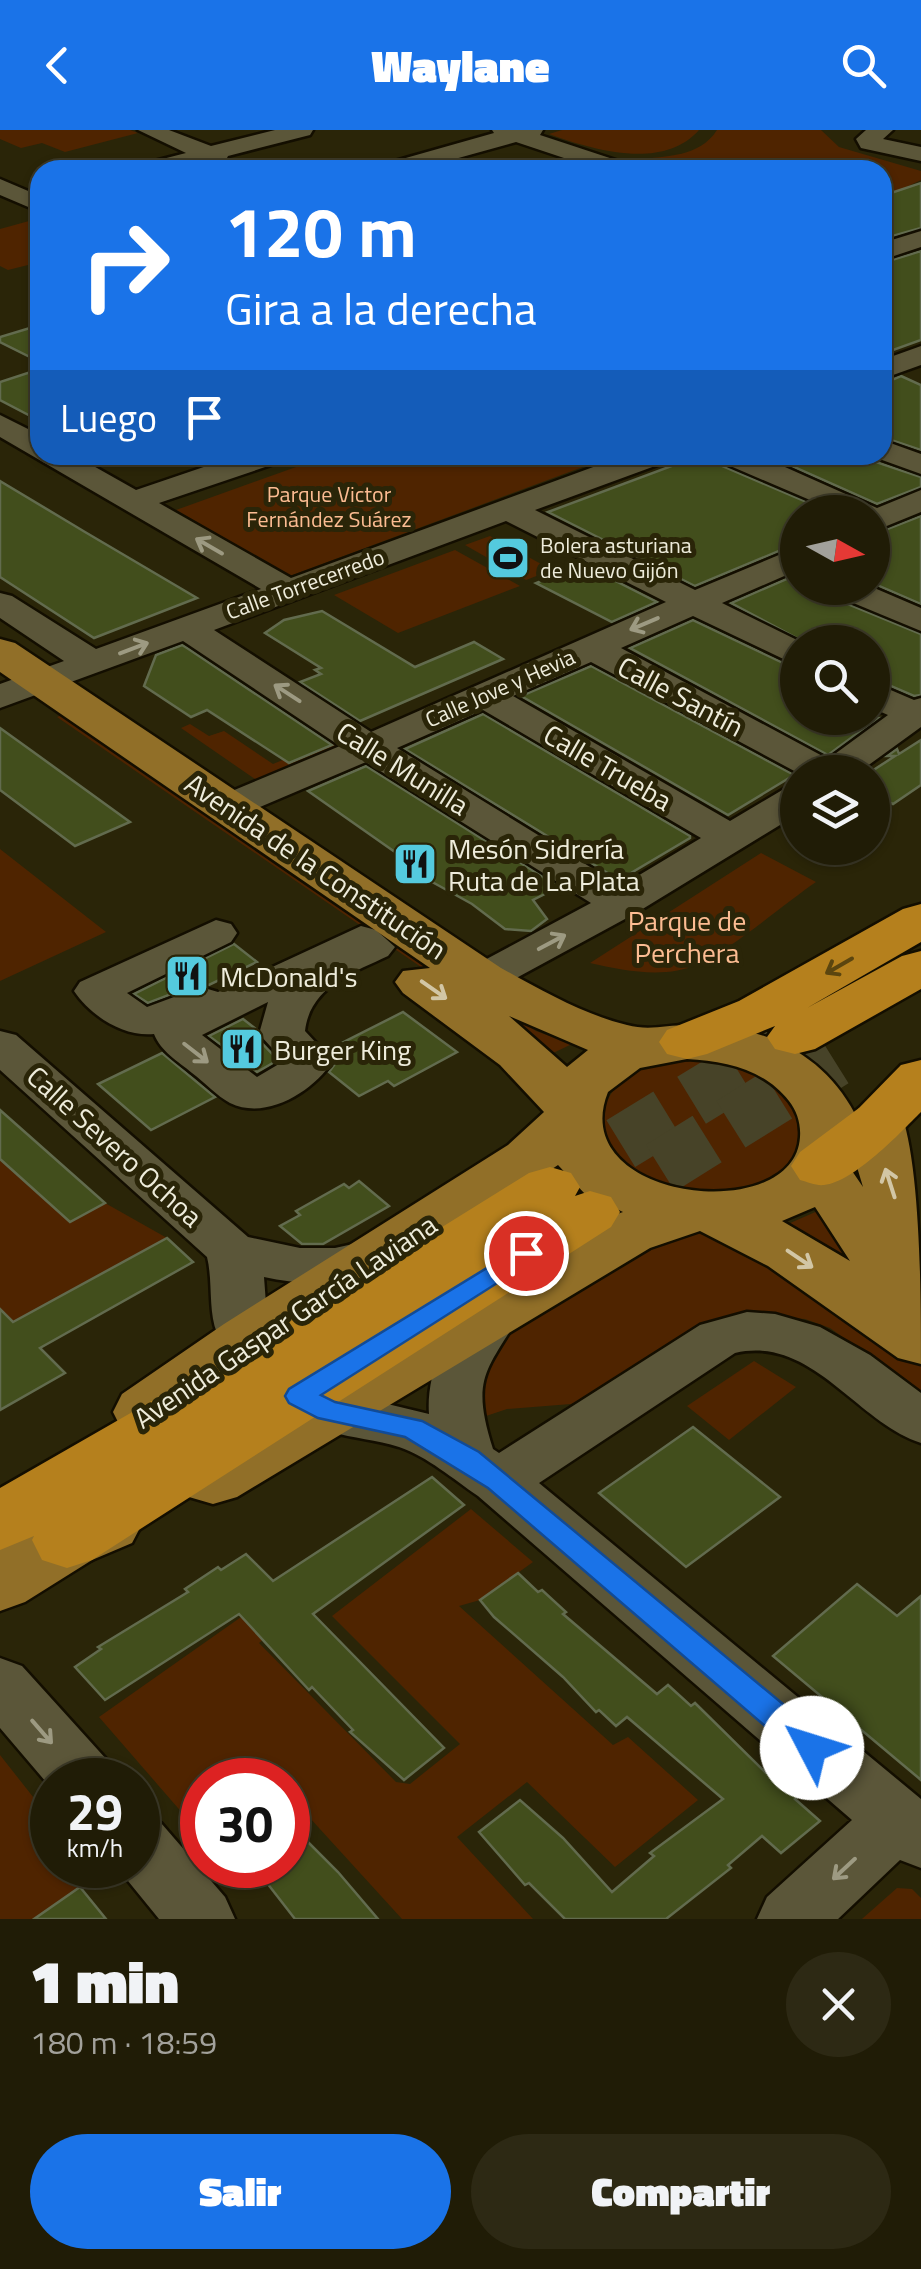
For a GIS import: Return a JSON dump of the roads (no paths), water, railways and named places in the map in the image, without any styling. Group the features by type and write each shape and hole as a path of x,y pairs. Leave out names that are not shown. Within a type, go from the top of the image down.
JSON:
{"highway":[{"path":"807,1030 921,920"},
{"path":"807,1030 921,967"},
{"path":"667,1044 758,1013 807,1030 921,1007"},
{"path":"820,1168 880,1121 921,1078"},
{"name":"Avenida Gaspar García Laviana","path":"33,1544 285,1378 570,1200"},
{"name":"Avenida Gaspar García Laviana","path":"0,1520 145,1424 285,1378"}],"main road":[{"name":"Avenida de la Constitución","path":"10,682 367,943 520,1049 543,1070 570,1116"},
{"name":"Avenida de la Constitución","path":"10,682 482,979 563,1024 600,1038 667,1044"},
{"path":"482,979 579,1008 658,1018 733,1009 807,1030"},
{"path":"702,1212 775,1201 803,1185 820,1168 831,1124 823,1103 798,1075 764,1056 722,1044 667,1044 603,1065 581,1086 570,1116 577,1149 600,1176 621,1190 702,1212 790,1251 921,1341"},
{"name":"Avenida Gaspar García Laviana","path":"0,1582 33,1544 187,1492 285,1378 382,1254 529,1159 570,1116"},
{"path":"880,1121 881,1154 897,1202 921,1237"},
{"path":"820,1168 882,1263 921,1290"},
{"name":"Avenida Gaspar García Laviana","path":"285,1378 496,1312 628,1233 702,1212"}],"street":[{"path":"149,130 223,160"},
{"path":"201,151 262,130"},
{"path":"167,160 302,130"},
{"path":"423,160 517,132 595,160"},
{"path":"876,137 921,154"},
{"path":"892,252 921,239"},
{"path":"892,261 908,269"},
{"path":"9,418 30,438"},
{"path":"892,453 921,465"},
{"path":"69,465 288,590"},
{"path":"130,502 239,465"},
{"name":"Calle Torrecerredo","path":"10,682 92,663 628,465"},
{"path":"754,465 821,495"},
{"path":"890,511 921,500"},
{"path":"509,510 780,646"},
{"path":"890,525 921,538"},
{"name":"Calle Jove y Hevia","path":"246,798 780,567"},
{"path":"0,603 92,663"},
{"path":"884,605 921,622"},
{"name":"Calle Munilla","path":"187,628 363,749 621,904"},
{"name":"Calle Santín","path":"590,647 792,755"},
{"name":"Calle Trueba","path":"484,695 732,839"},
{"path":"890,700 918,711"},
{"path":"858,755 918,711"},
{"path":"482,979 621,904 780,808"},
{"path":"216,933 96,991 138,1022 157,1020 309,951"},
{"name":"Calle Severo Ochoa","path":"0,1045 234,1263 319,1270 382,1254"},
{"path":"234,1263 240,1320 285,1378 397,1424 465,1459 910,1830 790,1919"},
{"path":"145,1424 214,1331 234,1263"},
{"path":"465,1459 452,1392 468,1345 496,1312"},
{"path":"187,1492 293,1445 369,1435 465,1459 719,1338 758,1328 789,1333 814,1345 921,1422"},
{"name":"Avenida Gaspar García Laviana","path":"33,1544 79,1500 145,1424"},
{"path":"0,1684 65,1758"},
{"path":"160,1870 201,1919"}],"tunnel":[{"path":"550,1187 795,1037"},
{"path":"590,1212 834,1060"}],"place":[{"name":"Bolera asturiana de Nuevo Gijón","path":"508,558"},
{"name":"Mesón Sidrería Ruta de La Plata","path":"415,864"},
{"name":"McDonald's","path":"187,976"},
{"name":"Burger King","path":"242,1049"}],"park label":[{"name":"Parque Victor Fernández Suárez","path":"329,506"},
{"name":"Parque de Perchera","path":"687,936"}]}
